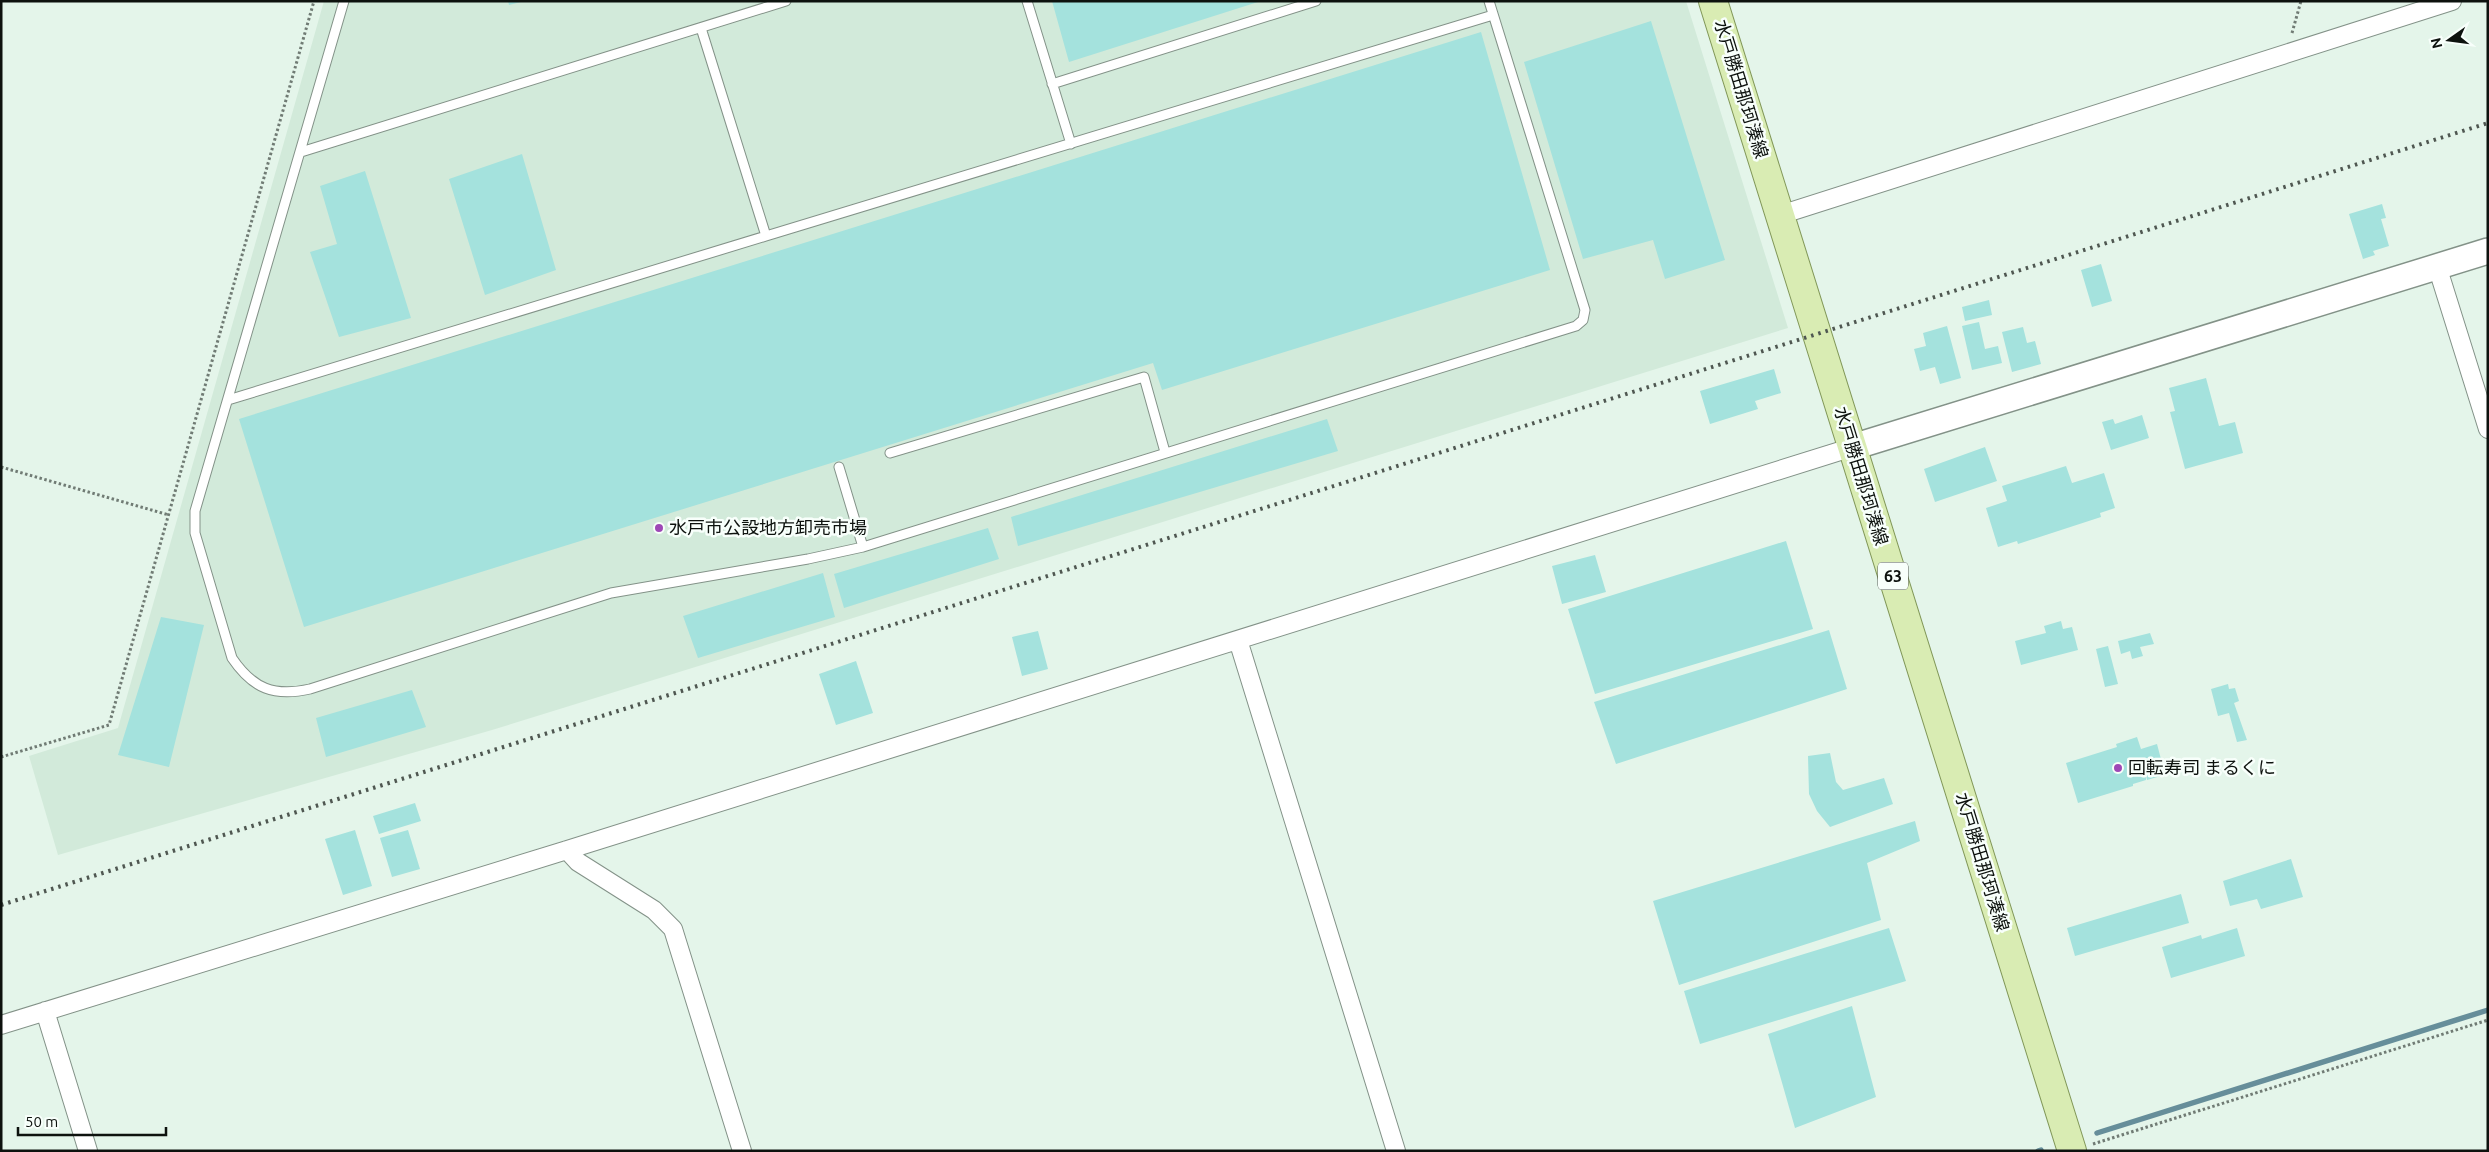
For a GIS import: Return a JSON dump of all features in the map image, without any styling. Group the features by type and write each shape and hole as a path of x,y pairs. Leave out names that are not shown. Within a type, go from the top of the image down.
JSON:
{"main road":[{"name":"水戸勝田那珂湊線","path":"1714,1 2072,1151"}],"street":[{"path":"1780,215 2286,52 2452,1"},
{"path":"1,1024 567,850 1852,446 2488,251"},
{"path":"2437,266 2488,429"},
{"path":"1238,640 1396,1151"},
{"path":"567,850 578,862 654,910 673,929 742,1151"},
{"path":"45,1011 88,1151"}],"lane":[{"path":"344,1 195,511 194,533 232,658 244,675 264,688 288,694 310,689 612,593 808,560 863,547 1164,452 1566,329 1583,320 1585,310 1489,1"},
{"path":"301,152 786,1"},
{"path":"1027,1 1071,144"},
{"path":"1052,84 1316,1"},
{"path":"228,400 1493,15"},
{"path":"701,28 766,236"},
{"path":"890,453 1144,377 1164,452"},
{"path":"839,467 863,547"}],"path":[{"path":"1,757 109,725 314,1"},
{"path":"2286,52 2301,1"},
{"path":"1,467 169,515"},
{"path":"2072,1151 2488,1020"}],"shaded area":[{"name":"水戸市公設地方卸売市場","path":"324,1 1686,1 1788,328 492,730 58,855 29,756 118,728"}],"building":[{"path":"508,1 521,1 521,2 509,5"},
{"path":"1052,1 1258,1 1258,2 1069,62"},
{"path":"1651,21 1725,260 1665,279 1653,240 1583,259 1524,62"},
{"path":"1481,32 1550,270 1162,390 1153,363 304,627 239,419"},
{"path":"522,154 556,270 485,295 449,179"},
{"path":"365,171 411,318 339,337 310,252 337,244 320,186"},
{"path":"2382,204 2386,218 2381,219 2389,246 2373,251 2375,255 2363,259 2349,214"},
{"path":"2101,264 2112,301 2092,307 2081,270"},
{"path":"1989,300 1992,315 1965,321 1962,307"},
{"path":"1979,322 1985,349 1998,346 2002,363 1972,370 1962,326"},
{"path":"1947,326 1961,378 1940,384 1935,367 1920,371 1914,349 1926,346 1923,333"},
{"path":"2023,327 2027,343 2035,341 2041,364 2012,372 2002,332"},
{"path":"1774,369 1781,393 1755,401 1758,409 1710,424 1700,391"},
{"path":"2206,378 2219,426 2235,422 2243,453 2185,469 2170,412 2175,411 2169,388"},
{"path":"2142,415 2149,438 2111,450 2102,422 2113,419 2115,424"},
{"path":"1327,419 1338,451 1018,546 1011,517"},
{"path":"1985,447 1997,481 1935,502 1924,469"},
{"path":"2066,466 2072,483 2104,473 2115,508 2100,513 2101,517 2018,544 2017,541 1998,547 1986,508 2007,501 2002,486"},
{"path":"988,528 999,559 844,608 834,574"},
{"path":"1786,541 1813,629 1595,694 1568,609"},
{"path":"1595,555 1606,592 1562,604 1552,566"},
{"path":"823,573 835,617 698,658 683,616"},
{"path":"161,617 204,625 169,767 118,755"},
{"path":"2061,621 2063,629 2072,627 2078,650 2021,665 2015,641 2046,633 2044,626"},
{"path":"1829,630 1847,689 1616,764 1594,702"},
{"path":"1038,631 1048,669 1022,676 1012,637"},
{"path":"2150,633 2154,644 2140,647 2143,656 2132,659 2130,651 2121,654 2118,641"},
{"path":"2108,646 2118,684 2105,687 2096,649"},
{"path":"856,661 873,713 836,725 819,674"},
{"path":"2228,684 2229,689 2235,688 2239,701 2234,703 2247,740 2237,742 2229,713 2218,716 2211,689"},
{"path":"412,690 426,727 326,757 316,718"},
{"name":"回転寿司 まるくに","path":"2137,737 2141,749 2157,744 2162,763 2167,762 2171,773 2147,780 2146,775 2146,780 2133,784 2133,786 2078,803 2066,763 2117,747 2116,744"},
{"path":"1830,753 1836,782 1843,790 1884,778 1893,804 1830,827 1817,811 1809,794 1808,756"},
{"path":"415,803 421,821 379,834 373,816"},
{"path":"1915,821 1920,841 1867,863 1881,920 1679,985 1653,901"},
{"path":"355,830 372,886 343,895 325,839"},
{"path":"408,830 420,869 392,877 380,838"},
{"path":"2291,859 2303,897 2261,909 2257,899 2230,906 2223,881"},
{"path":"2181,894 2189,923 2075,956 2067,928"},
{"path":"1889,928 1906,981 1700,1044 1684,991"},
{"path":"2237,928 2245,956 2171,978 2162,947 2201,935 2202,939"},
{"path":"1852,1006 1876,1097 1795,1128 1768,1034"}],"waterway":[{"path":"2097,1133 2488,1010"}],"railway":[{"path":"1,905 2488,123"}],"place":[{"name":"水戸市公設地方卸売市場","path":"659,528"},
{"name":"回転寿司 まるくに","path":"2118,768"}]}
